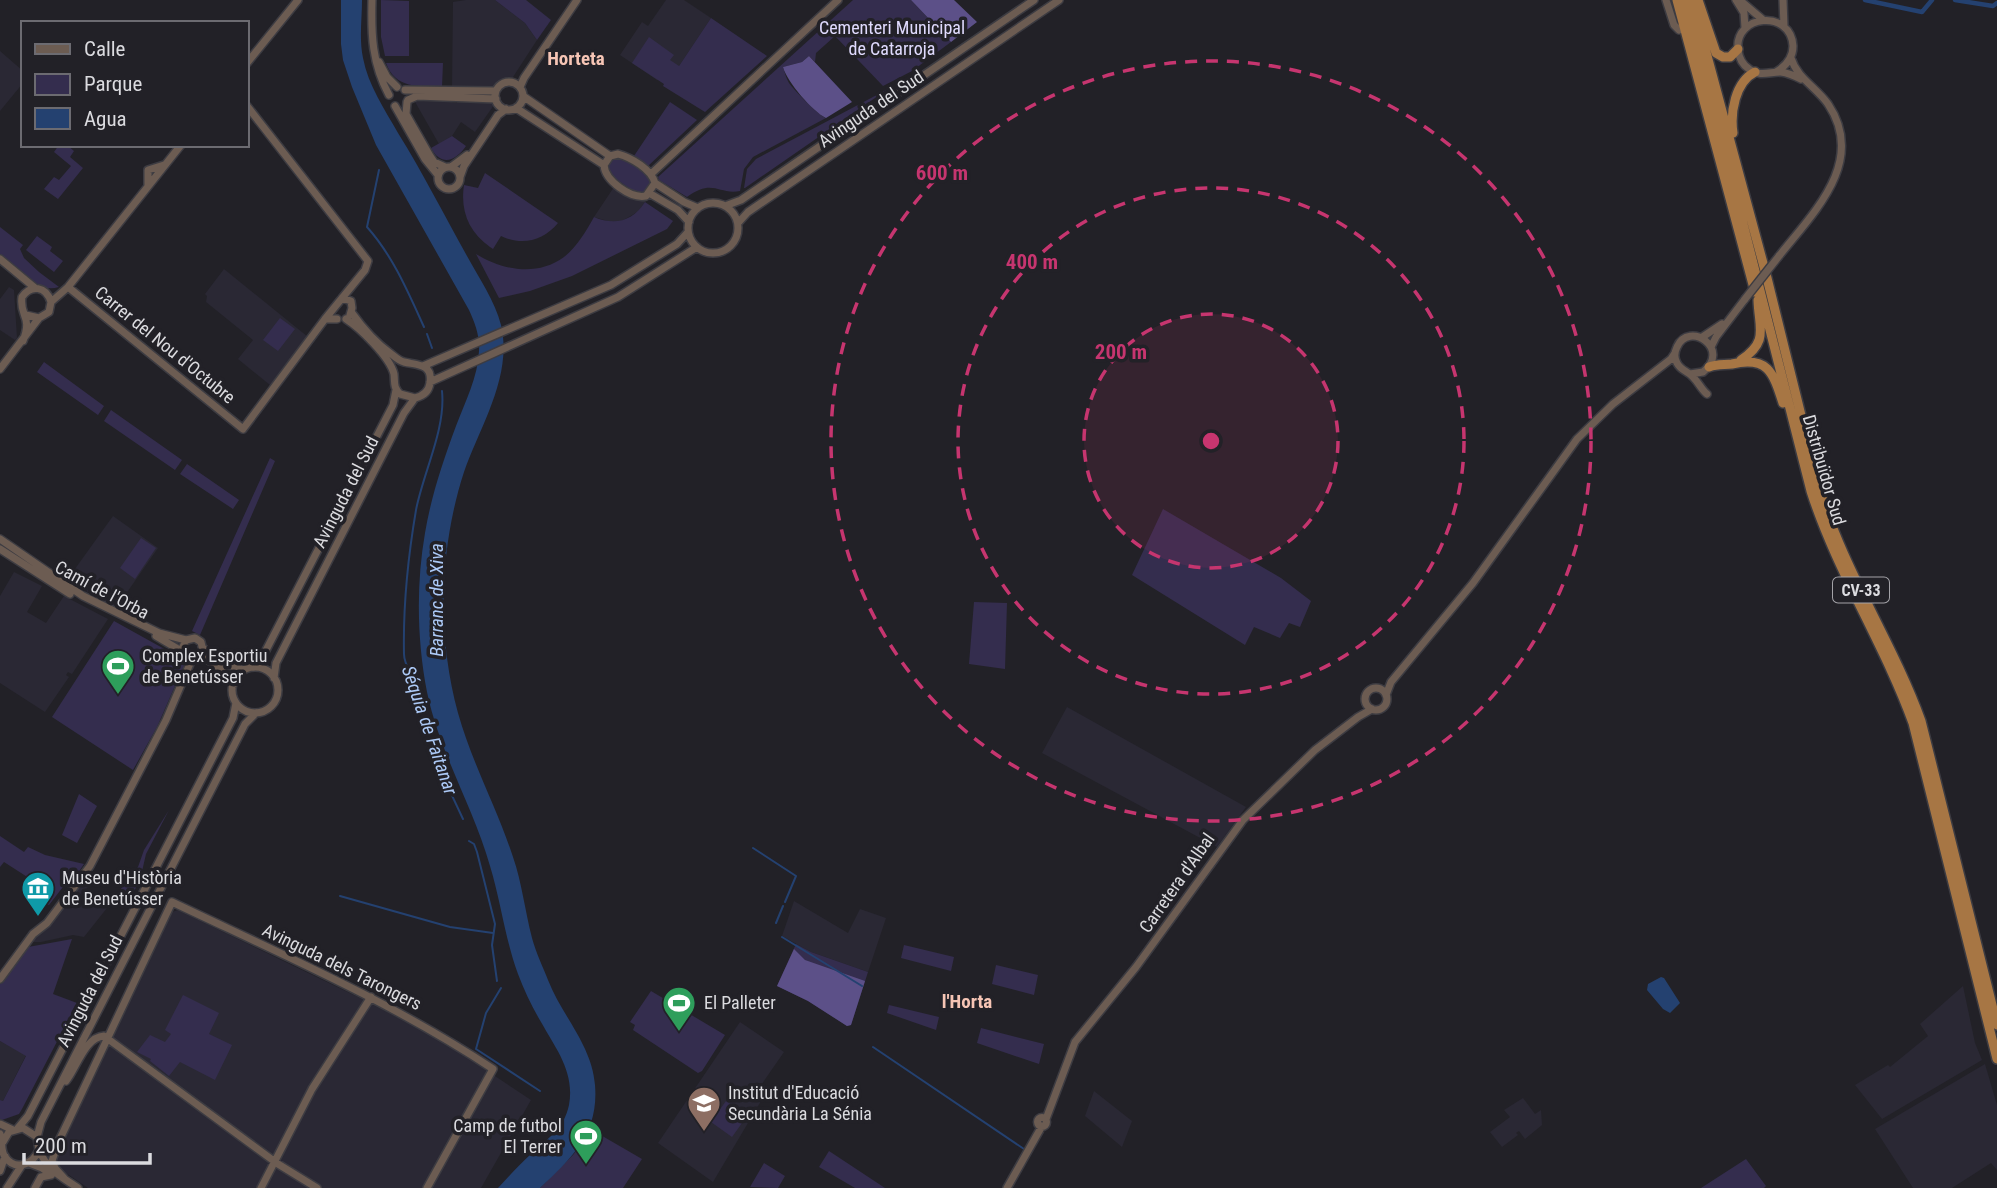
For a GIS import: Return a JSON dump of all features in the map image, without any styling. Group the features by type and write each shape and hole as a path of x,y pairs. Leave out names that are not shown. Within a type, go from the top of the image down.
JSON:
{"highway":[{"path":"1676,0 1758,300 1806,493 1841,576 1868,623"},
{"name":"Distribuïdor Sud","path":"1683,0 1712,98 1811,491 1821,521 1901,688 1913,723 1997,1059"},
{"name":"Distribuïdor Sud","path":"1692,0 1734,152 1822,498 1850,569 1908,685 1921,721 1997,1024"},
{"path":"1699,0 1716,53 1730,57 1738,49"},
{"path":"1679,30 1710,122"},
{"path":"1734,152 1732,121 1735,102 1746,78 1755,72"},
{"path":"1732,363 1753,350 1759,341 1762,327 1758,300"},
{"path":"1712,351 1732,363"},
{"path":"1706,369 1753,361 1761,364 1777,383 1788,417"}],"street":[{"path":"248,63 298,0"},
{"path":"374,0 375,42 387,77 401,88 407,101 406,114 430,156 435,162 457,171 460,177"},
{"path":"374,0 371,43 379,75 390,102 438,175 440,185 449,189 457,185 464,166 496,119 503,83 519,89 610,156"},
{"path":"516,108 521,104 519,89 524,78 574,0"},
{"path":"651,174 838,0"},
{"name":"Avinguda del Sud","path":"725,206 741,200 1034,0"},
{"name":"Avinguda del Sud","path":"738,223 748,212 1059,0"},
{"path":"1668,0 1679,30"},
{"path":"1737,0 1744,13 1745,28"},
{"path":"1737,0 1765,20 1784,27"},
{"path":"1781,0 1779,10 1765,20 1745,28 1738,49 1745,65 1755,72 1793,75 1808,82"},
{"path":"1658,367 1679,367 1690,374 1707,394 1701,383 1712,351 1730,317 1830,189 1840,158 1840,137 1834,113 1819,92 1796,71 1791,58 1792,42 1784,27 1781,0"},
{"path":"1776,72 1791,58"},
{"path":"389,95 392,89 401,88 499,101 516,108 604,166 608,177 631,193 640,197 649,193 655,183"},
{"path":"395,106 401,106 417,96 499,101"},
{"path":"438,175 464,158 499,101"},
{"path":"248,107 367,258 368,264 346,298 326,319"},
{"path":"0,369 39,318 48,312 51,302 68,287 179,147"},
{"path":"604,166 610,156 626,156 651,174 655,183 698,208"},
{"path":"649,193 678,210 689,222"},
{"path":"711,203 725,206 738,223 735,240 723,251 709,253 697,247 688,232 689,222 698,208 711,203"},
{"path":"423,366 611,285 677,244 688,232"},
{"path":"430,382 618,297 697,247"},
{"path":"0,262 35,288 46,292 60,289 74,278"},
{"path":"0,262 18,279 24,294 21,307 26,315 27,327 23,341"},
{"name":"Carrer del Nou d'Octubre","path":"68,287 243,429 326,319"},
{"path":"24,294 35,288"},
{"path":"46,292 51,302"},
{"path":"346,298 352,304 349,316"},
{"path":"332,310 337,319"},
{"path":"26,315 39,318"},
{"path":"326,319 349,316"},
{"path":"349,316 387,352 406,363"},
{"path":"349,316 384,355 394,375 396,390 405,397 415,398 426,392 430,382 427,370 412,362 401,365 394,375"},
{"path":"1391,682 1369,690 1365,703 1373,709 1383,708 1391,682 1473,583 1577,439 1615,403 1671,359 1678,344 1685,338 1701,338 1730,317"},
{"path":"1701,338 1712,351"},
{"path":"1675,353 1679,367"},
{"path":"1690,374 1706,369"},
{"name":"Avinguda del Sud","path":"254,667 264,656 393,405 396,390"},
{"name":"Avinguda del Sud","path":"274,678 276,663 404,413 415,398"},
{"path":"4,547 83,596 159,633 186,640 198,640 210,656 226,666 243,670 254,667 266,670 274,678 278,689 275,700 267,709 256,713 245,710 236,703 233,685 243,670"},
{"name":"Camí de l'Orba","path":"4,547 74,596 183,652"},
{"path":"186,640 183,652 212,662 233,685"},
{"path":"0,979 33,934 47,923 90,866 195,658 203,648"},
{"path":"1380,688 1386,695"},
{"name":"Avinguda del Sud","path":"16,1129 28,1116 233,718 236,703"},
{"name":"Carretera d'Albal","path":"1358,716 1365,703"},
{"name":"Carretera d'Albal","path":"1007,1188 1042,1124 1075,1042 1136,967 1243,820 1315,750 1358,716 1373,709"},
{"name":"Avinguda del Sud","path":"37,1138 40,1124 245,724 256,713"},
{"name":"Avinguda dels Tarongers","path":"106,1041 172,901 371,997 431,1029 493,1069 427,1188"},
{"path":"261,1188 312,1089 371,997"},
{"path":"57,1091 95,1038 106,1041 274,1161 317,1188"},
{"path":"64,1178 52,1161 106,1041"},
{"path":"0,1124 29,1130 37,1138 39,1150 47,1165 78,1188"},
{"path":"0,1171 5,1156 1,1138 16,1129"},
{"path":"8,1188 39,1150"},
{"path":"5,1156 12,1163 42,1168 70,1188"},
{"path":"36,1186 45,1175 51,1175"}],"shaded area":[{"path":"495,0 525,23 537,40 513,77 501,79 493,88 452,87 453,2"},
{"path":"666,0 684,0 711,18 679,66 657,80 620,55 642,22 648,26"},
{"path":"911,0 954,0 977,22 951,42"},
{"path":"0,51 21,69 21,85 0,111"},
{"path":"809,56 852,102 826,118 801,96 783,67 802,62"},
{"path":"414,100 451,100 457,103 458,100 492,101 494,105 475,132 461,122 452,136 439,144"},
{"path":"614,187 633,200 646,201 639,211 622,221 611,222 594,217"},
{"path":"224,269 308,337 270,385 238,359 253,340 206,302 205,294"},
{"path":"9,287 14,290 15,340 0,330 0,299"},
{"path":"113,516 158,548 116,608 67,580"},
{"path":"14,572 42,586 27,612 46,623 64,596 108,619 72,674 68,672 66,675 69,677 45,712 0,683 0,596"},
{"path":"1067,707 1246,807 1217,847 1042,753"},
{"path":"81,882 88,887 84,892 107,908 84,937 73,935 34,942 33,938"},
{"path":"794,901 848,933 860,909 886,918 868,972 811,952 782,936"},
{"path":"178,910 436,1037 531,1100 481,1188 88,1188 57,1167 55,1160 172,912"},
{"path":"794,949 805,960 865,981 851,1025 847,1026 808,1001 777,986"},
{"path":"1963,986 1975,1043 1982,1060 1882,1119 1855,1085 1888,1065 1890,1067 1928,1036 1920,1024"},
{"path":"740,1022 784,1052 757,1091 764,1096 713,1182 658,1143"},
{"path":"0,1041 26,1055 3,1101 0,1100"},
{"path":"1985,1064 1997,1105 1997,1170 1991,1163 1952,1188 1913,1188 1875,1129"},
{"path":"1094,1091 1132,1121 1122,1147 1085,1116"},
{"path":"1523,1098 1535,1114 1541,1110 1542,1125 1525,1139 1519,1131 1516,1133 1518,1135 1502,1147 1490,1132 1510,1117 1504,1110"}],"green space":[{"path":"381,0 409,1 409,56 385,56 381,37"},
{"path":"495,0 526,0 551,20 537,40 525,23"},
{"name":"Cementeri Municipal de Catarroja","path":"853,0 911,0 951,42 912,71 883,86 835,36 816,53 815,62 809,56 802,62 783,67 792,87 826,118 753,157 744,169 740,191 709,188 696,191 687,197 659,180 658,177"},
{"path":"711,18 767,56 705,112 632,63 649,37 674,55 670,60 679,66"},
{"path":"386,63 443,63 442,87 417,86 402,82 395,78"},
{"path":"888,89 744,188 747,169 756,159"},
{"path":"670,102 697,120 648,166 634,156"},
{"path":"452,136 466,146 453,158 439,158 431,148"},
{"path":"58,147 69,147 74,151 70,157 83,168 58,199 44,189 54,177 59,180 71,166 54,152"},
{"path":"619,156 648,174 652,184 645,193 636,193 609,174 607,165 611,159"},
{"path":"485,173 558,223 539,238 517,241 501,236 493,249 490,247 471,228 463,204 464,185 478,188"},
{"path":"645,202 673,221 667,229 572,276 530,291 499,298 476,254 508,267 543,267 569,253 594,217 609,221 623,220 635,214"},
{"path":"0,227 23,245 20,249 24,258 59,287 34,284 0,256"},
{"path":"37,236 52,247 50,251 63,261 54,272 26,250"},
{"path":"280,318 295,329 278,351 263,340"},
{"path":"44,362 104,406 98,415 37,372"},
{"path":"111,410 182,460 175,470 104,421"},
{"path":"270,458 275,461 200,635 192,631"},
{"path":"187,464 239,500 233,509 180,474"},
{"path":"1163,509 1281,578 1311,601 1300,627 1289,623 1280,638 1254,627 1245,645 1132,575"},
{"path":"141,538 156,548 135,579 120,568"},
{"path":"974,602 1007,603 1005,669 969,664"},
{"name":"Complex Esportiu de Benetússer","path":"114,621 186,661 157,727 133,770 52,717"},
{"path":"79,794 97,806 77,843 62,835"},
{"path":"169,810 146,854 140,880 125,908 113,899 138,867 144,850"},
{"path":"0,836 24,852 28,847 45,855 84,864 72,882 66,883 49,905 26,898 32,880 4,862 0,867"},
{"path":"72,939 53,994 77,1003 19,1114 2,1120 0,1100 3,1101 26,1056 0,1041 0,983 28,947"},
{"path":"796,944 868,972 851,1025 847,1026 808,1001 777,986"},
{"path":"904,945 954,957 951,971 901,958"},
{"path":"996,965 1038,975 1034,995 992,984"},
{"name":"El Palleter","path":"651,991 725,1035 702,1071 698,1073 633,1030 635,1025 630,1022"},
{"path":"183,995 219,1013 209,1034 232,1045 215,1080 180,1062 169,1076 150,1061 151,1059 137,1052 150,1035 165,1042 171,1034 165,1030"},
{"path":"889,1005 939,1017 936,1030 887,1013"},
{"path":"981,1028 1044,1044 1039,1064 977,1043"},
{"path":"726,1101 747,1116 732,1137 711,1122"},
{"path":"592,1130 642,1159 623,1188 540,1188 573,1155"},
{"path":"829,1151 885,1188 855,1188 819,1167"},
{"path":"1746,1159 1766,1186 1764,1188 1701,1188"},
{"path":"764,1163 785,1176 778,1188 750,1187"}],"water":[{"name":"Barranc de Xiva","path":"341,0 362,0 362,51 373,88 486,290 501,325 504,344 499,382 464,472 450,531 444,623 451,684 458,713 513,857 534,944 554,993 583,1044 593,1070 595,1102 588,1131 573,1155 540,1188 498,1188 563,1121 570,1093 567,1071 520,980 483,844 433,715 427,692 420,633 420,572 428,520 442,466 474,380 478,361 478,335 469,310 376,145 352,87 343,60"},
{"path":"1661,977 1680,1003 1670,1013 1663,1009 1647,990 1648,984"}],"waterway":[{"path":"1865,0 1922,12 1932,0"},
{"path":"1955,0 1993,6 1997,3"},
{"name":"Séquia de Faitanar","path":"379,170 367,227 392,262 424,327"},
{"name":"Séquia de Faitanar","path":"427,334 432,348"},
{"name":"Séquia de Faitanar","path":"442,391 441,420 419,496 413,528 405,600 404,658 415,683 446,783 463,819"},
{"name":"Séquia de Faitanar","path":"469,841 474,844 477,852 495,924 492,945 497,981"},
{"path":"753,848 796,876 785,902"},
{"path":"340,896 450,927 493,933"},
{"path":"776,923 783,906"},
{"path":"782,937 862,986"},
{"name":"Séquia de Faitanar","path":"501,988 486,1013 476,1049 540,1091"},
{"path":"873,1047 1024,1149"}],"place":[{"name":"Complex Esportiu de Benetússer","path":"118,696"},
{"name":"Museu d'Història de Benetússer","path":"38,918"},
{"name":"El Palleter","path":"679,1033"},
{"name":"Institut d'Educació Secundària La Sénia","path":"704,1133"},
{"name":"Camp de futbol El Terrer","path":"586,1166"}],"district":[{"name":"Horteta","path":"576,58"},
{"name":"l'Horta","path":"967,1001"}]}
